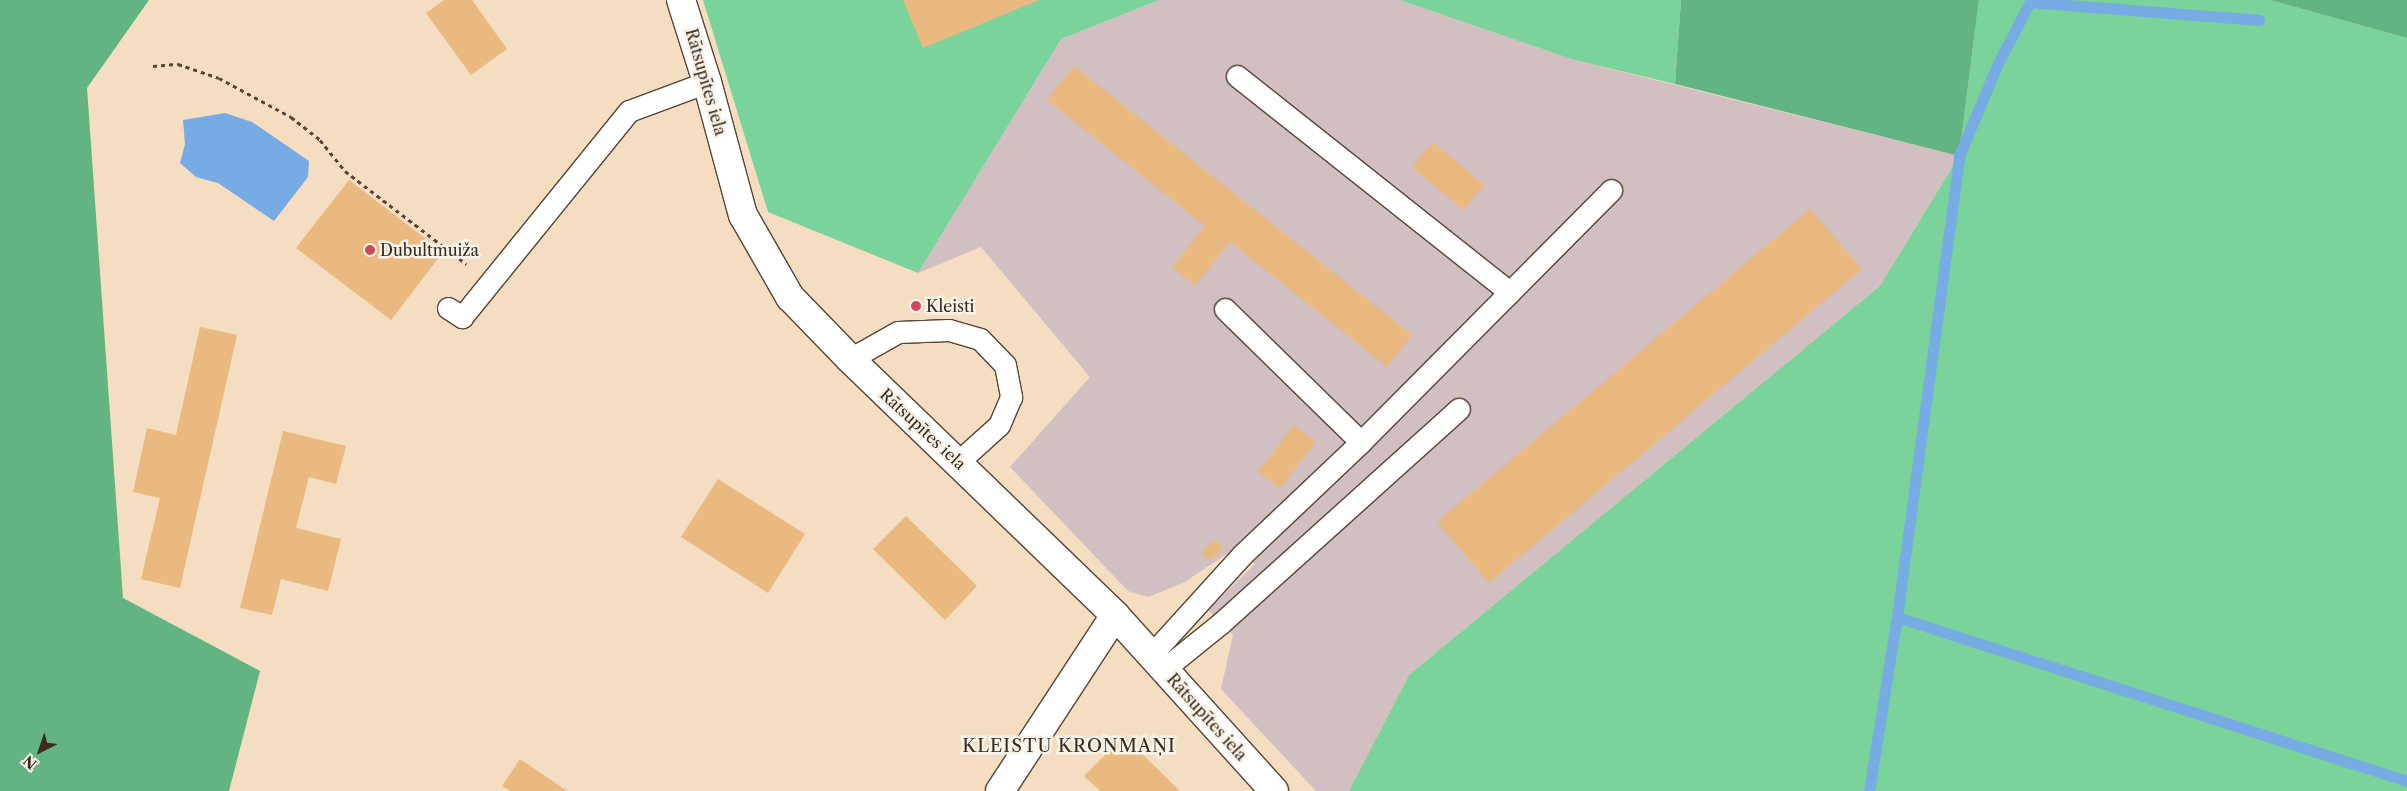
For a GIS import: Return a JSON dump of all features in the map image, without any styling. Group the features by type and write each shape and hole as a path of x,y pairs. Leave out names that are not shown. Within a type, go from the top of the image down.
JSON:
{"street":[{"name":"Rātsupītes iela","path":"681,0 708,82 743,214 790,297 850,359 1115,615 1274,791"},
{"path":"1000,791 1115,615"}],"lane":[{"path":"1237,76 1510,292"},
{"path":"448,308 462,317 629,110 708,82"},
{"path":"1157,662 1243,554 1361,442 1611,190"},
{"path":"1225,309 1361,442"},
{"path":"850,359 898,332 949,330 980,339 1005,365 1011,397 999,425 958,462"},
{"path":"1157,662 1221,624 1458,409"}],"path":[{"path":"153,66 178,64 218,78 291,117 320,140 345,170 490,282"}],"shaded area":[{"path":"1159,0 1400,0 1571,59 1959,156 1880,286 1409,675 1349,791 1316,791 1221,689 1233,635 1208,610 1255,564 1236,548 1183,583 1148,597 1128,591 1010,467 1090,377 981,247 918,273 1061,39"}],"green space":[{"path":"0,0 149,0 87,88 123,598 260,671 229,791 0,791"},
{"path":"703,0 1159,0 1061,39 918,273 768,212"},
{"path":"1400,0 1681,0 1675,84 1571,59"},
{"path":"1681,0 1979,0 1959,156 1675,84"},
{"path":"1979,0 2270,0 2407,38 2407,791 1349,791 1409,675 1880,286 1959,156"},
{"path":"2270,0 2407,0 2407,38"}],"water":[{"path":"225,113 252,122 309,161 308,177 274,221 218,183 196,177 180,163 185,144 183,120"}],"building":[{"path":"444,0 472,0 507,49 471,75 426,13"},
{"path":"903,0 1039,0 923,48"},
{"path":"1074,66 1412,335 1387,367 1230,242 1195,286 1172,267 1205,226 1047,100"},
{"path":"1433,142 1484,185 1463,210 1412,167"},
{"name":"Dubultmuiža","path":"349,180 443,252 391,320 296,248"},
{"path":"1810,209 1862,269 1489,583 1437,522"},
{"path":"200,327 237,335 180,588 141,579 160,498 133,492 147,428 176,435"},
{"path":"1294,425 1316,442 1280,489 1258,472"},
{"path":"283,431 346,446 336,484 309,477 296,528 341,539 328,591 281,579 272,615 240,608"},
{"path":"718,479 805,534 768,593 681,537"},
{"path":"906,516 977,586 945,620 873,549"},
{"path":"1214,540 1223,548 1210,561 1202,552"},
{"path":"1124,736 1180,791 1100,791 1084,776"},
{"path":"520,759 567,791 510,791 502,786"}],"waterway":[{"path":"1869,791 1897,617 1959,156 1998,63 2030,2 2259,20"},
{"path":"1897,617 2407,781"}],"place":[{"name":"Dubultmuiža","path":"370,250"},
{"name":"Kleisti","path":"916,306"}],"district":[{"name":"KLEISTU KRONMAŅI","path":"1069,746"}]}
